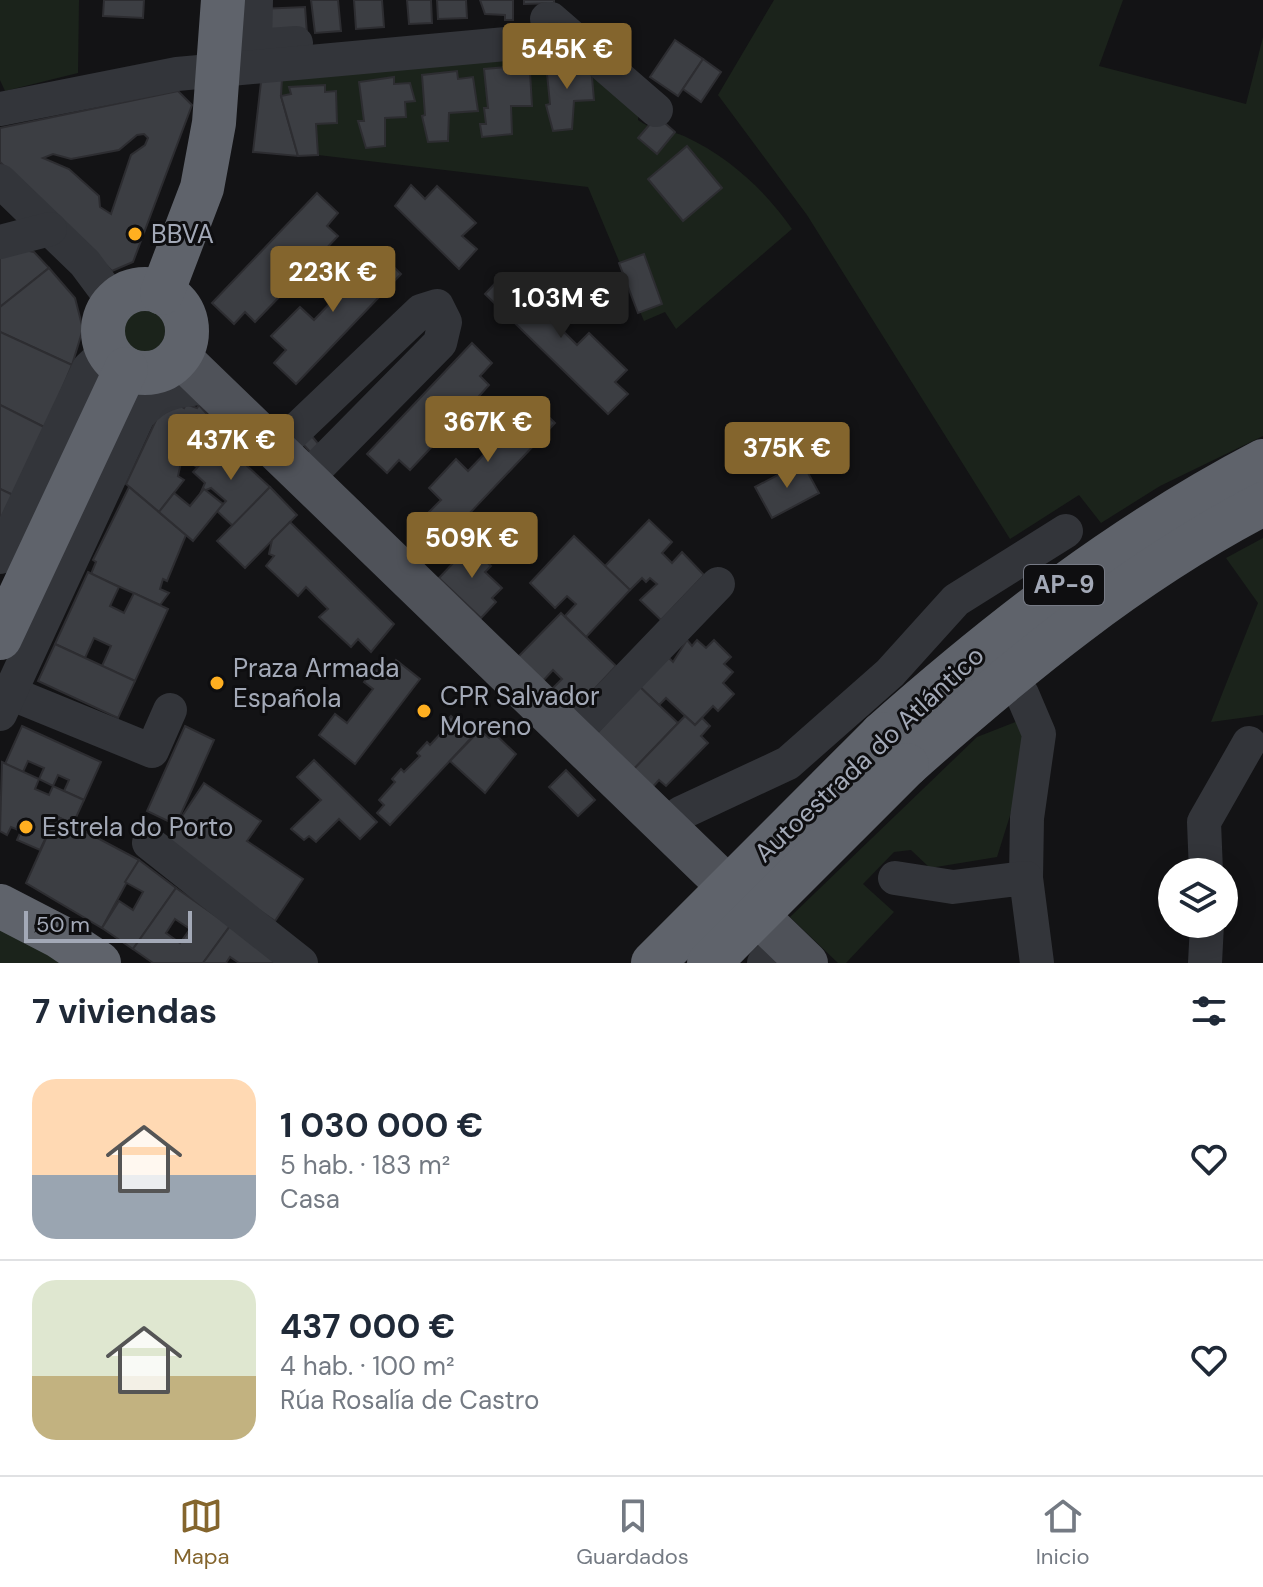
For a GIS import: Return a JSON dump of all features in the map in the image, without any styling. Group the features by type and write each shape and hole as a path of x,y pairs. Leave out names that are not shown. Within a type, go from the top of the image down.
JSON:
{"highway":[{"path":"162,293 202,188 214,123 223,0"},
{"path":"0,638 101,458 117,360 103,326 114,302 137,290 162,293 173,299 185,320 187,332 179,356 161,370 137,373 117,360"},
{"name":"Autoestrada do Atlántico","path":"709,963 976,651 1098,559 1263,461"},
{"name":"Autoestrada do Atlántico","path":"653,963 894,749 1004,679 1114,596 1263,504"},
{"path":"0,906 58,936 99,963"}],"main road":[{"path":"179,356 664,825 786,956"}],"street":[{"path":"256,0 255,46 551,19 656,110"},
{"path":"352,39 394,53"},
{"path":"1,105 218,69 560,39"},
{"path":"0,181 85,263 114,302"},
{"path":"0,242 50,229"},
{"path":"276,449 421,311 437,306 445,322 440,343 306,479"},
{"path":"0,557 89,368 117,360"},
{"path":"170,710 152,751 5,704 101,458 152,399 173,390 211,387"},
{"path":"664,825 681,813 788,763 890,673 956,600 1066,531"},
{"path":"572,736 718,584"},
{"path":"1022,694 1039,734 1027,818 1026,878 1047,959"},
{"path":"1205,858 1204,822 1249,743"},
{"path":"149,843 301,963"},
{"path":"895,878 953,887 1026,878"},
{"path":"1205,963 1206,938"}],"shaded area":[{"path":"0,0 79,0 78,73 5,91 0,80"},
{"path":"774,0 1123,0 1099,66 1246,104 1263,37 1263,436 1160,486 1101,523 1079,495 1010,539 807,215 718,95"},
{"path":"576,48 639,104 638,120 684,136 731,164 770,201 792,229 676,329 665,312 644,321 588,187 318,155 316,124 336,123 336,91 325,92 325,85 290,87 291,94 281,96 282,78"},
{"path":"143,309 159,315 165,331 159,347 143,353 127,347 121,331 127,315"},
{"path":"1263,538 1263,715 1211,722 1258,603 1226,558"},
{"path":"1023,719 1031,749 997,857 930,868 911,850 894,852 863,884 894,912 846,963 838,963 790,917 977,737"},
{"path":"0,925 66,963 0,963"}],"building":[{"path":"104,0 144,0 143,18 103,16"},
{"path":"311,0 338,0 341,31 315,33"},
{"path":"354,0 382,0 384,27 356,29"},
{"path":"407,0 431,0 432,23 409,24"},
{"path":"437,0 466,0 467,18 438,19"},
{"path":"480,0 513,0 513,20 505,20 505,15 485,14"},
{"path":"524,0 554,0 554,3 524,4"},
{"path":"305,7 307,34 264,35 259,9"},
{"path":"675,40 703,59 678,96 650,77"},
{"path":"703,59 721,72 701,102 683,89"},
{"path":"580,60 591,66 594,100 574,101 572,129 553,131 546,105 550,104 546,64"},
{"path":"518,66 519,72 530,72 532,106 511,106 512,134 482,137 480,124 486,124 484,108 488,108 484,69"},
{"path":"457,71 458,79 473,77 478,111 449,113 448,141 428,142 422,116 425,115 422,75"},
{"path":"394,77 394,84 410,83 415,101 405,102 406,117 385,118 385,146 366,148 358,121 364,121 359,82"},
{"path":"282,78 281,96 298,156 253,152 261,82"},
{"path":"325,85 325,92 336,91 337,123 316,124 318,155 298,156 281,96 291,94 289,87"},
{"path":"178,91 192,105 133,262 112,271 0,162 0,128","holes":["144,134 148,138 145,145 131,155 111,214 100,207 99,196 69,169 43,158 53,154 71,159 119,150 137,135"]},
{"path":"657,116 675,132 657,154 638,138"},
{"path":"687,146 722,188 683,221 648,179"},
{"path":"411,185 425,199 437,186 476,223 462,236 477,249 459,269 395,206"},
{"path":"317,193 338,213 327,226 338,236 308,268 297,257 273,282 284,292 255,322 245,312 234,324 212,303"},
{"path":"15,248 34,252 49,268 0,307 0,252"},
{"path":"354,251 367,264 378,252 401,274 296,384 274,363 286,350 271,336 300,307 314,320 337,296 324,282"},
{"path":"644,254 662,304 638,313 619,263"},
{"path":"49,268 75,298 83,329 72,365 0,332 0,307"},
{"path":"504,274 517,286 528,274 564,310 553,321 577,345 589,333 627,370 615,382 628,394 608,414 485,294"},
{"path":"0,332 72,365 46,428 0,405"},
{"path":"472,343 492,363 480,376 489,385 462,415 452,405 429,429 440,438 410,470 399,460 387,473 367,454"},
{"path":"508,403 521,416 534,403 555,423 450,534 428,513 441,500 429,488 456,459 468,471 492,446 480,434"},
{"path":"186,404 197,408 199,405 226,436 197,467 182,458 178,476 184,480 159,512 126,484 158,416 179,405 184,408"},
{"path":"0,405 46,428 13,495 0,489"},
{"path":"311,435 320,446 311,453 302,443"},
{"path":"226,436 236,449 233,453 270,487 234,527 217,511 226,501 211,488 201,492 205,483 193,472"},
{"path":"802,462 819,493 772,518 755,487"},
{"path":"129,487 186,535 167,581 163,579 160,589 169,593 160,605 91,574 96,562 93,560"},
{"path":"270,487 297,515 245,568 217,541"},
{"path":"0,489 13,495 0,521"},
{"path":"204,489 223,504 193,541 159,512 174,493 190,506"},
{"path":"649,520 672,542 662,553 672,563 682,552 704,575 661,620 640,600 657,584 650,578 646,582 642,578 630,590 605,566"},
{"path":"290,522 394,624 371,652 358,639 351,647 319,617 328,609 306,587 298,596 266,566 274,556 269,554 272,540"},
{"path":"574,536 630,590 586,637 565,616 576,604 567,596 555,608 530,583"},
{"path":"474,541 489,555 484,560 491,566 485,572 502,588 492,598 496,602 481,618 439,578"},
{"path":"88,572 119,587 110,606 124,613 134,593 168,609 135,681 102,666 111,646 94,638 85,658 55,644"},
{"path":"561,613 616,666 572,713 550,691 562,679 553,670 541,683 516,659"},
{"path":"687,640 692,646 697,640 706,648 714,640 731,657 724,664 733,672 723,683 734,694 718,711 713,706 695,725 666,698 659,705 640,687 668,657 673,662"},
{"path":"55,644 135,681 118,718 38,681"},
{"path":"396,660 420,679 355,764 319,735 335,714 347,723 373,689 364,682 375,668 384,675"},
{"path":"640,687 678,723 631,772 594,736"},
{"path":"451,716 473,736 390,825 377,813 384,805 379,800 395,782 392,779 401,769 404,772 420,756 417,753 427,742 430,745 444,730 441,727"},
{"path":"685,716 695,725 702,718 710,726 701,736 708,743 666,786 659,780 650,790 631,772"},
{"path":"22,726 101,762 84,800 64,791 69,780 58,775 53,786 39,779 44,768 28,761 23,772 5,764"},
{"path":"185,726 214,740 176,825 147,811"},
{"path":"480,730 489,738 494,733 516,754 485,793 450,761"},
{"path":"314,760 377,822 360,839 339,819 316,842 309,836 304,840 291,829 321,800 297,777"},
{"path":"2,762 39,779 35,789 49,795 53,786 84,800 73,824 56,816 40,850 17,840 21,831 11,827 7,835 0,831"},
{"path":"566,770 595,800 578,816 549,787"},
{"path":"204,783 261,821 247,841 303,879 275,921 163,845"},
{"path":"56,816 139,860 102,928 26,883"},
{"path":"139,860 176,888 133,949 102,928 119,901 133,910 143,892 125,882"},
{"path":"176,888 230,926 203,963 153,963 133,949","holes":["175,919 190,929 180,943 166,933"]},
{"path":"230,926 281,963 239,963 230,957 226,963 203,963"}],"place":[{"name":"BBVA","path":"135,234"},
{"name":"Praza Armada Española","path":"217,683"},
{"name":"CPR Salvador Moreno","path":"424,711"},
{"name":"Estrela do Porto","path":"26,827"}]}
